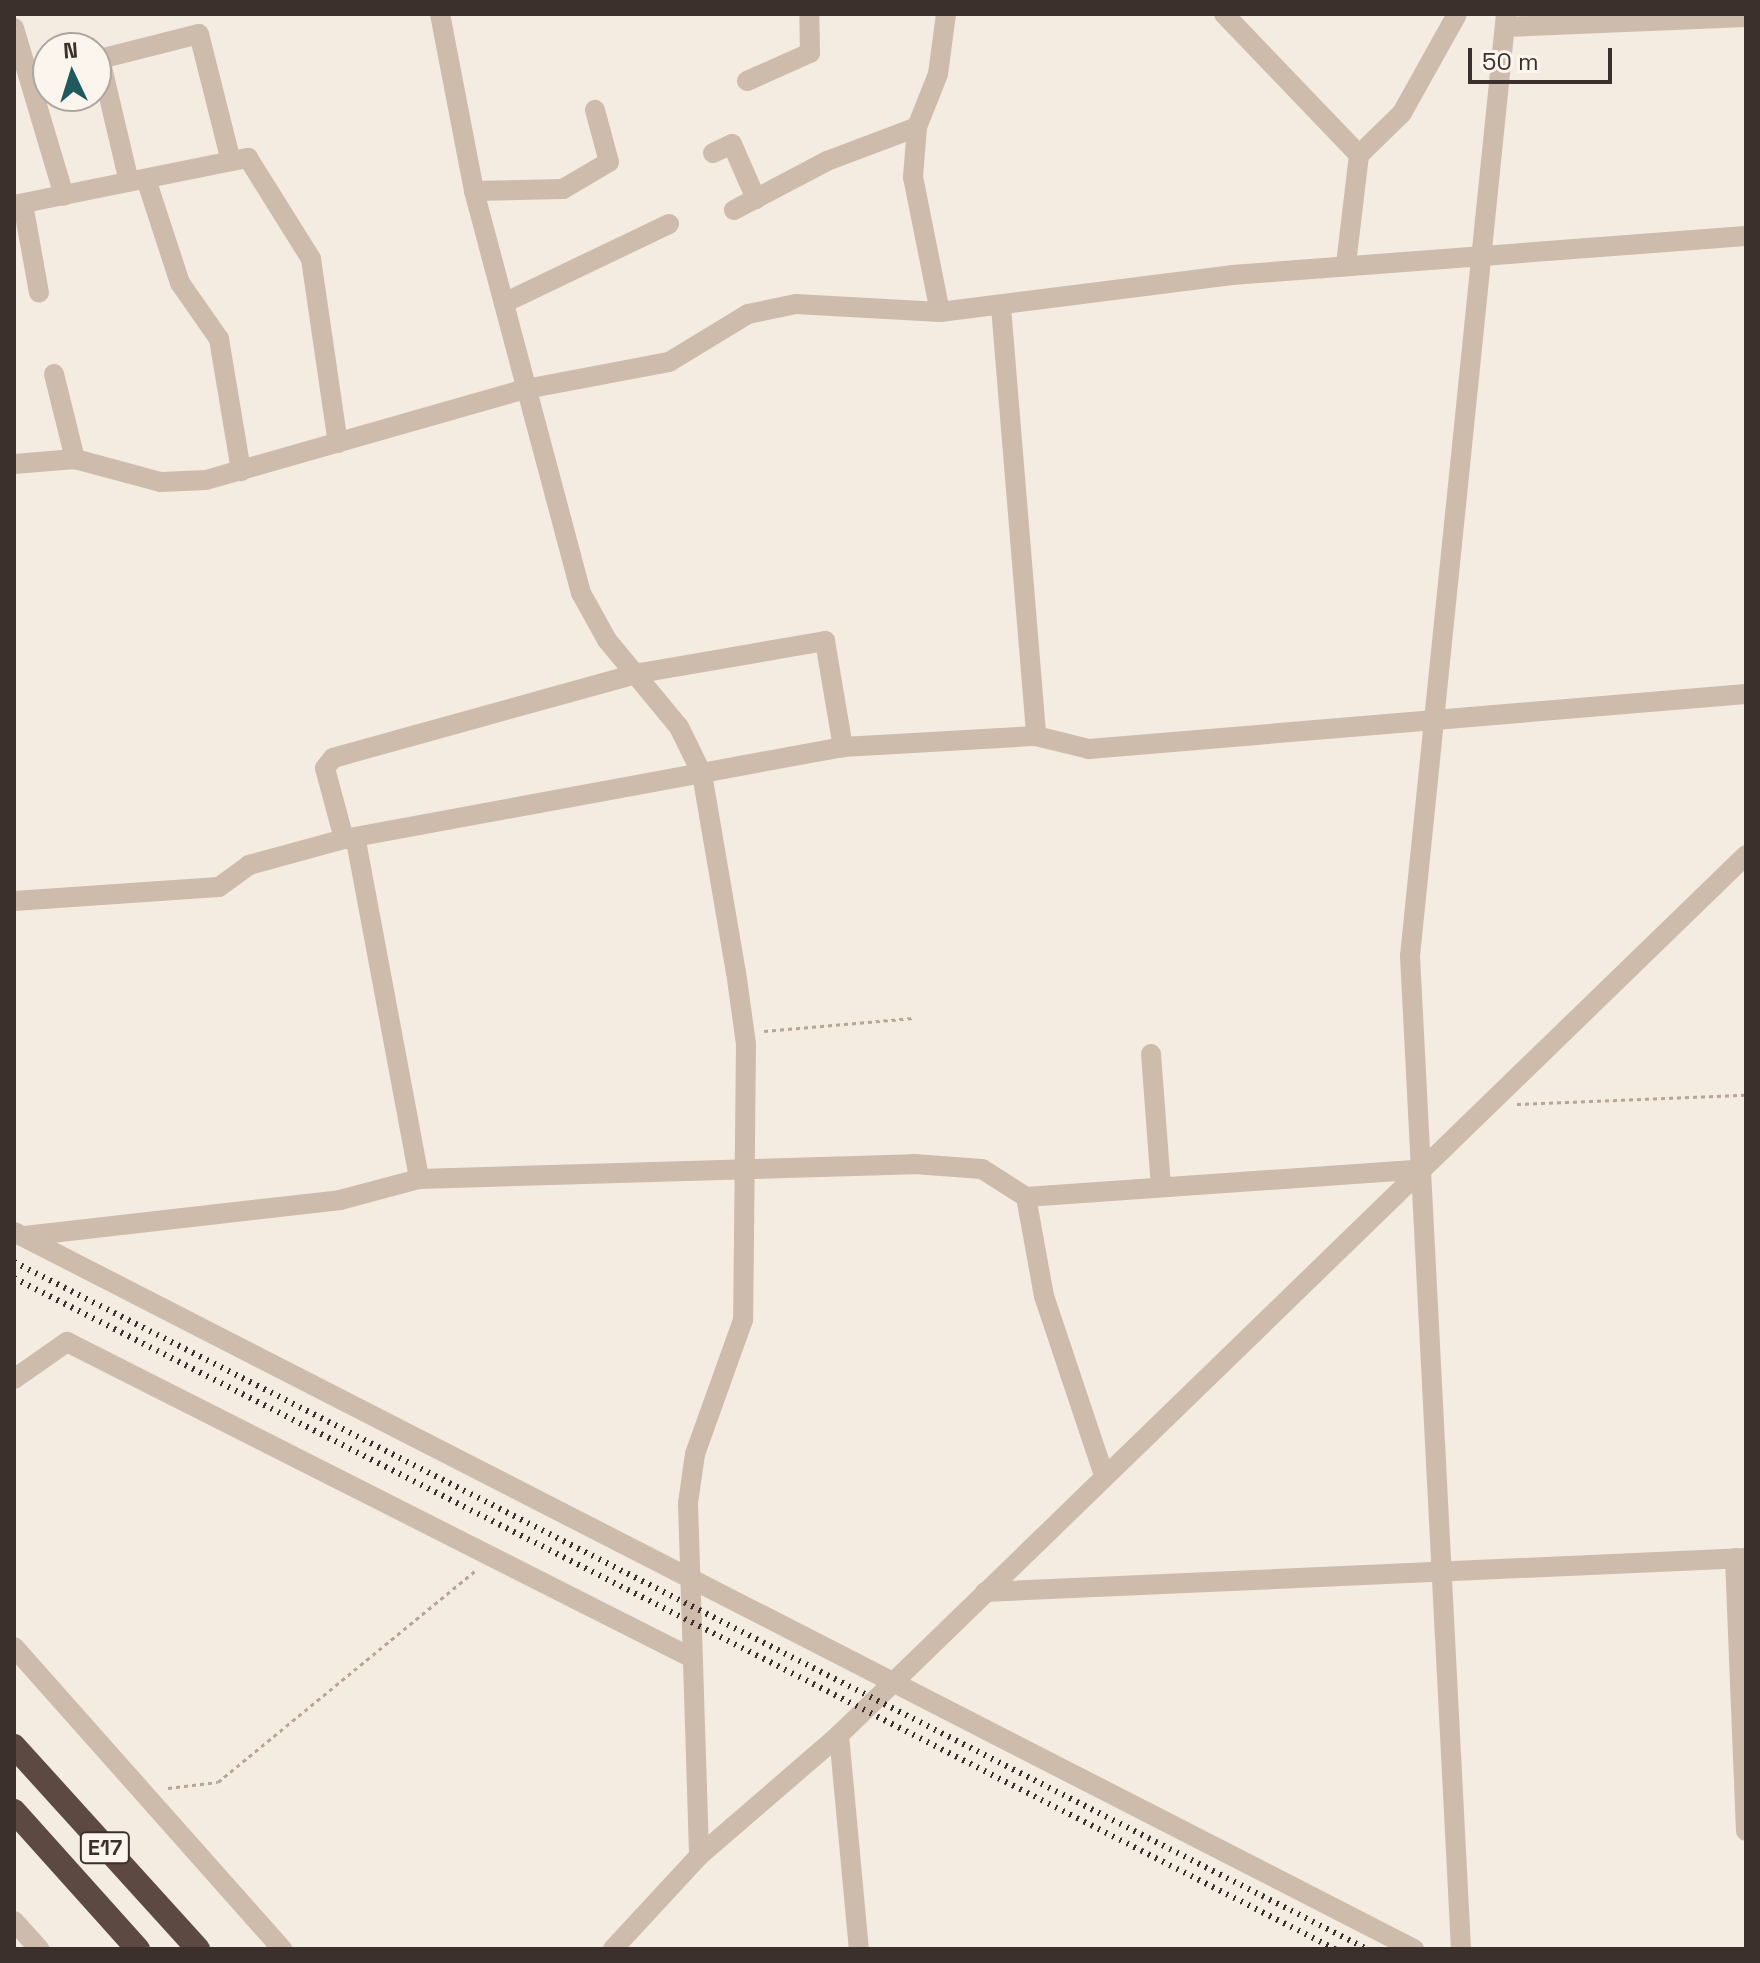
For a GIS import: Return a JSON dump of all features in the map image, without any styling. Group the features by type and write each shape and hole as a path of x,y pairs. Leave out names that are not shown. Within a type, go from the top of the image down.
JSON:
{"highway":[{"name":"E17","path":"14,1746 198,1949"},
{"name":"E17","path":"14,1811 138,1949"}],"street":[{"path":"440,14 474,191 581,593 607,640 640,673 679,727 702,774 744,1034 743,1320 695,1454 686,1579 699,1856"},
{"path":"747,81 810,53 809,14"},
{"path":"940,312 913,177 917,127 938,74 946,14"},
{"path":"1224,14 1359,155"},
{"path":"1346,264 1359,155 1402,113 1457,14"},
{"path":"1461,1949 1445,1572 1410,956 1431,721 1483,259 1506,20 1746,17"},
{"path":"14,28 32,62"},
{"path":"112,56 199,34 231,161"},
{"path":"112,102 138,181 180,283 219,339 241,471"},
{"path":"474,191 563,189 609,162 595,110"},
{"path":"46,112 64,196"},
{"path":"734,210 917,127"},
{"path":"713,153 732,144 756,199"},
{"path":"39,293 19,204 248,158 311,259 338,443"},
{"path":"504,303 669,224"},
{"path":"14,464 75,459 161,482 241,471 526,389 669,362 748,314 796,304 940,312 1346,264 1483,259 1746,236"},
{"path":"1001,307 1036,736"},
{"path":"54,374 75,459"},
{"path":"419,1179 350,840 325,768 333,758 640,673 825,641 843,747"},
{"path":"14,901 219,887 249,865 350,840 843,747 1036,736 1089,749 1746,694"},
{"path":"613,1949 699,1856 839,1735 890,1681 985,1592 1103,1472 1481,1105 1746,855"},
{"path":"1151,1054 1161,1186"},
{"path":"20,1234 340,1200 419,1179 968,1166 994,1173 1026,1197 1420,1167"},
{"path":"1026,1197 1044,1296 1103,1472"},
{"path":"20,1234 686,1579 1414,1949"},
{"path":"14,1379 67,1342 487,1560 690,1657"},
{"path":"985,1592 1740,1558 1746,1831"},
{"path":"14,1647 136,1792 282,1949"},
{"path":"839,1735 859,1949"},
{"path":"14,1921 39,1949"}],"path":[{"path":"744,1034 913,1018"},
{"path":"1481,1105 1746,1095"},
{"path":"136,1792 218,1782 487,1560"}],"railway":[{"path":"14,1262 1367,1949"},
{"path":"14,1278 1335,1949"}]}
